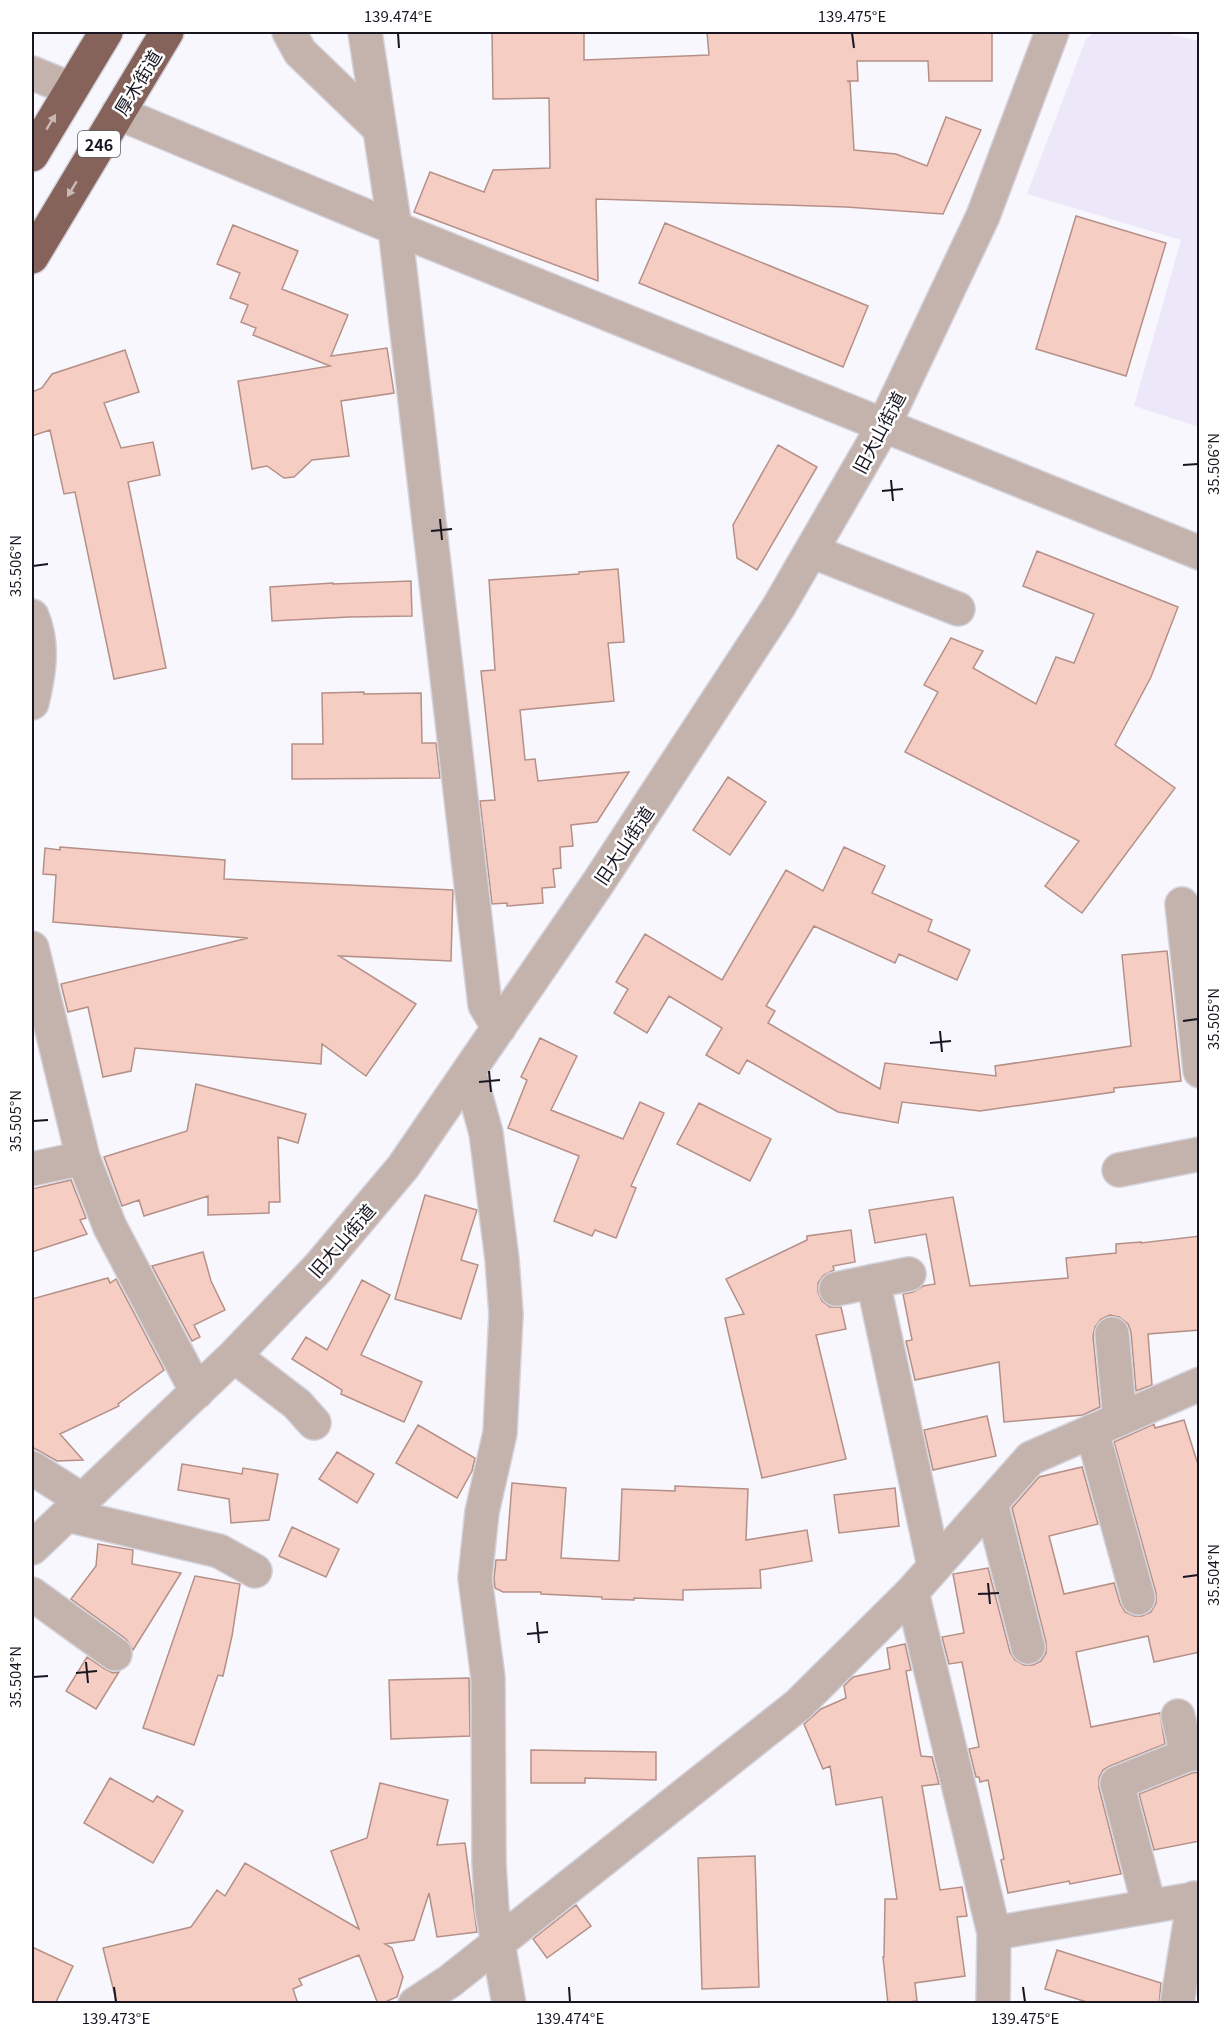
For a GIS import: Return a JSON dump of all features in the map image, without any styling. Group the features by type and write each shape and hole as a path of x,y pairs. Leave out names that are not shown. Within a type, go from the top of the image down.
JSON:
{"highway":[{"path":"71,89 98,32"},
{"path":"32,155 106,32"},
{"name":"厚木街道","path":"32,257 167,32"}],"street":[{"path":"290,32 300,52 380,129"},
{"path":"365,32 394,228 485,1005 499,1028"},
{"name":"旧大山街道","path":"32,1548 234,1356 318,1268 403,1167 598,884 778,608 884,425 983,216 1052,32"},
{"path":"32,73 71,89"},
{"path":"118,113 394,228 1200,553"},
{"path":"811,551 958,609"},
{"path":"32,616 39,633 38,677 32,703"},
{"path":"1182,904 1200,1071"},
{"path":"32,948 83,1158 110,1227 197,1392"},
{"path":"469,1071 486,1133 502,1259 506,1314 500,1433 482,1512 475,1578 488,1678 489,1863 492,1910 509,2004"},
{"path":"1119,1170 1200,1154"},
{"path":"32,1169 83,1158"},
{"path":"836,1289 909,1274"},
{"path":"873,1281 934,1566"},
{"path":"1112,1334 1106,1425 1138,1598"},
{"path":"234,1356 297,1404 314,1423"},
{"path":"416,2004 450,1981 798,1705 912,1592 1031,1458 1106,1425 1198,1390"},
{"path":"32,1468 75,1507 219,1551 255,1571"},
{"path":"991,1503 1028,1647"},
{"path":"912,1592 994,1933 993,2004"},
{"path":"32,1594 115,1654"},
{"path":"1149,1906 1117,1784 1193,1754 1178,1716"},
{"path":"994,1933 1197,1898 1177,2004"}],"shaded area":[{"path":"1161,32 1199,41 1199,427 1134,406 1181,240 1027,194 1086,39 1094,33"}],"building":[{"path":"492,32 584,32 584,60 709,55 707,32 992,32 992,81 929,81 928,61 857,61 858,81 847,81 850,82 854,150 896,154 927,166 946,117 981,130 943,214 846,207 596,199 598,281 414,212 430,172 484,192 493,170 550,168 549,98 493,99"},
{"path":"1076,216 1166,243 1126,376 1036,349"},
{"path":"665,223 868,306 843,367 639,283"},
{"path":"233,225 298,251 282,289 348,315 331,356 387,348 394,393 341,401 349,456 312,460 294,477 284,478 267,466 252,469 238,381 330,366 253,335 256,328 241,322 248,305 230,298 240,273 217,264"},
{"path":"125,350 139,392 104,403 121,448 153,442 160,475 128,482 166,668 114,679 75,492 64,494 50,430 32,436 32,392 42,388 52,374"},
{"path":"778,445 817,467 757,570 737,558 733,525"},
{"path":"1037,551 1178,607 1151,677 1115,745 1175,788 1082,913 1045,886 1079,841 905,752 938,692 924,685 951,638 983,651 973,668 1036,704 1056,657 1074,663 1094,614 1023,586"},
{"path":"618,569 624,642 608,643 614,701 520,710 525,760 535,759 538,781 629,772 597,822 571,825 573,846 560,847 561,868 553,869 555,887 542,888 543,903 507,906 507,903 492,904 480,801 495,800 481,671 495,670 489,580"},
{"path":"411,581 412,616 272,621 270,587"},
{"path":"364,692 364,694 421,693 422,743 436,743 440,778 292,779 292,744 323,744 322,693"},
{"path":"728,777 766,802 730,855 693,830"},
{"path":"60,847 225,860 224,879 453,890 451,961 339,956 416,1004 366,1076 322,1044 321,1064 135,1048 131,1071 103,1077 88,1007 68,1012 61,984 248,938 53,922 56,875 43,874 45,848 60,850"},
{"path":"844,847 885,866 872,893 932,920 928,931 970,950 957,980 899,954 895,963 814,926 766,1006 775,1011 768,1023 880,1089 885,1063 996,1076 995,1066 1131,1046 1122,955 1167,951 1181,1081 1114,1088 1114,1092 980,1111 902,1102 898,1123 838,1112 747,1060 739,1074 706,1055 722,1028 669,996 647,1033 614,1013 628,989 616,982 645,934 722,980 786,870 823,891"},
{"path":"540,1038 577,1056 551,1110 623,1139 640,1102 664,1113 631,1186 636,1188 616,1238 595,1230 592,1236 554,1221 579,1156 508,1128 527,1080 521,1077"},
{"path":"196,1084 306,1114 298,1143 278,1137 280,1202 269,1202 269,1213 208,1215 208,1196 144,1216 139,1200 122,1206 104,1157 187,1131"},
{"path":"699,1103 771,1139 750,1181 677,1144"},
{"path":"71,1180 86,1218 80,1220 87,1234 32,1252 32,1189"},
{"path":"425,1195 477,1210 461,1260 478,1265 461,1319 395,1299"},
{"path":"953,1197 970,1286 1068,1278 1066,1258 1116,1253 1116,1244 1200,1236 1200,1330 1148,1334 1152,1385 1136,1391 1131,1332 1128,1324 1119,1317 1110,1315 1101,1319 1095,1327 1093,1336 1100,1407 1083,1415 1004,1422 999,1362 915,1380 906,1341 912,1340 903,1294 935,1284 926,1234 875,1243 869,1210"},
{"path":"851,1230 855,1262 833,1266 834,1270 824,1275 818,1283 818,1292 822,1301 830,1307 841,1307 846,1329 816,1335 846,1459 762,1478 725,1318 744,1314 726,1279 807,1240 807,1236"},
{"path":"203,1252 211,1281 225,1310 194,1325 200,1337 192,1341 152,1266"},
{"path":"108,1278 110,1283 116,1279 164,1370 118,1404 119,1406 60,1434 83,1460 57,1461 32,1447 32,1299"},
{"path":"362,1280 390,1295 361,1355 422,1382 404,1422 341,1394 342,1390 292,1359 306,1337 327,1350"},
{"path":"987,1416 996,1456 933,1470 924,1430"},
{"path":"1184,1420 1200,1471 1200,1652 1154,1662 1148,1636 1076,1652 1091,1727 1160,1713 1165,1744 1110,1766 1103,1770 1099,1778 1099,1788 1121,1874 1008,1893 1001,1860 1004,1859 988,1780 980,1782 979,1777 976,1777 969,1749 979,1747 962,1662 949,1664 942,1637 964,1633 953,1574 988,1568 1010,1652 1015,1660 1024,1665 1033,1665 1041,1661 1046,1653 1046,1642 1012,1508 1039,1477 1082,1467 1098,1524 1049,1536 1064,1594 1114,1583 1125,1612 1134,1616 1142,1616 1151,1612 1156,1603 1156,1593 1114,1442 1154,1424 1155,1428"},
{"path":"418,1425 475,1458 472,1471 457,1498 396,1463"},
{"path":"337,1452 374,1474 357,1503 319,1479"},
{"path":"182,1464 242,1474 243,1468 278,1474 269,1520 231,1523 229,1499 178,1490"},
{"path":"512,1483 566,1488 561,1558 619,1561 622,1489 675,1491 675,1486 748,1489 746,1540 807,1530 812,1561 760,1570 761,1588 683,1590 683,1600 602,1599 602,1597 541,1594 541,1592 503,1592 495,1588 494,1578 496,1560 506,1560"},
{"path":"895,1488 899,1526 839,1533 834,1495"},
{"path":"292,1527 339,1549 326,1577 279,1556"},
{"path":"98,1544 133,1550 132,1564 181,1573 133,1650 126,1639 71,1599 96,1566"},
{"path":"195,1576 240,1584 223,1676 218,1675 194,1745 143,1728"},
{"path":"905,1644 911,1670 906,1671 921,1756 932,1757 939,1784 922,1786 940,1890 962,1887 967,1916 957,1917 965,1976 915,1983 917,2001 888,2004 883,1957 885,1899 897,1899 882,1797 836,1805 830,1766 823,1769 804,1724 821,1709 846,1698 844,1686 853,1677 890,1669 887,1648"},
{"path":"87,1657 113,1673 119,1672 96,1709 66,1691"},
{"path":"469,1678 470,1736 391,1739 389,1680"},
{"path":"531,1750 656,1752 656,1780 585,1778 585,1783 531,1783"},
{"path":"1200,1772 1200,1841 1154,1850 1139,1794"},
{"path":"110,1778 153,1802 157,1796 183,1811 153,1863 84,1823"},
{"path":"380,1783 448,1800 437,1845 465,1843 477,1932 437,1937 429,1893 414,1940 385,1944 392,1948 403,1977 397,1997 380,2004 378,2004 359,1955 299,1979 302,1985 293,1989 298,2004 117,2004 103,1948 191,1927 217,1890 225,1896 245,1863 359,1929 331,1851 367,1838"},
{"path":"755,1856 759,1987 702,1989 698,1858"},
{"path":"576,1905 591,1926 547,1958 533,1939"},
{"path":"32,1947 73,1966 55,2004 32,2004"},
{"path":"1057,1950 1161,1983 1159,2004 1093,2004 1045,1989"}]}
